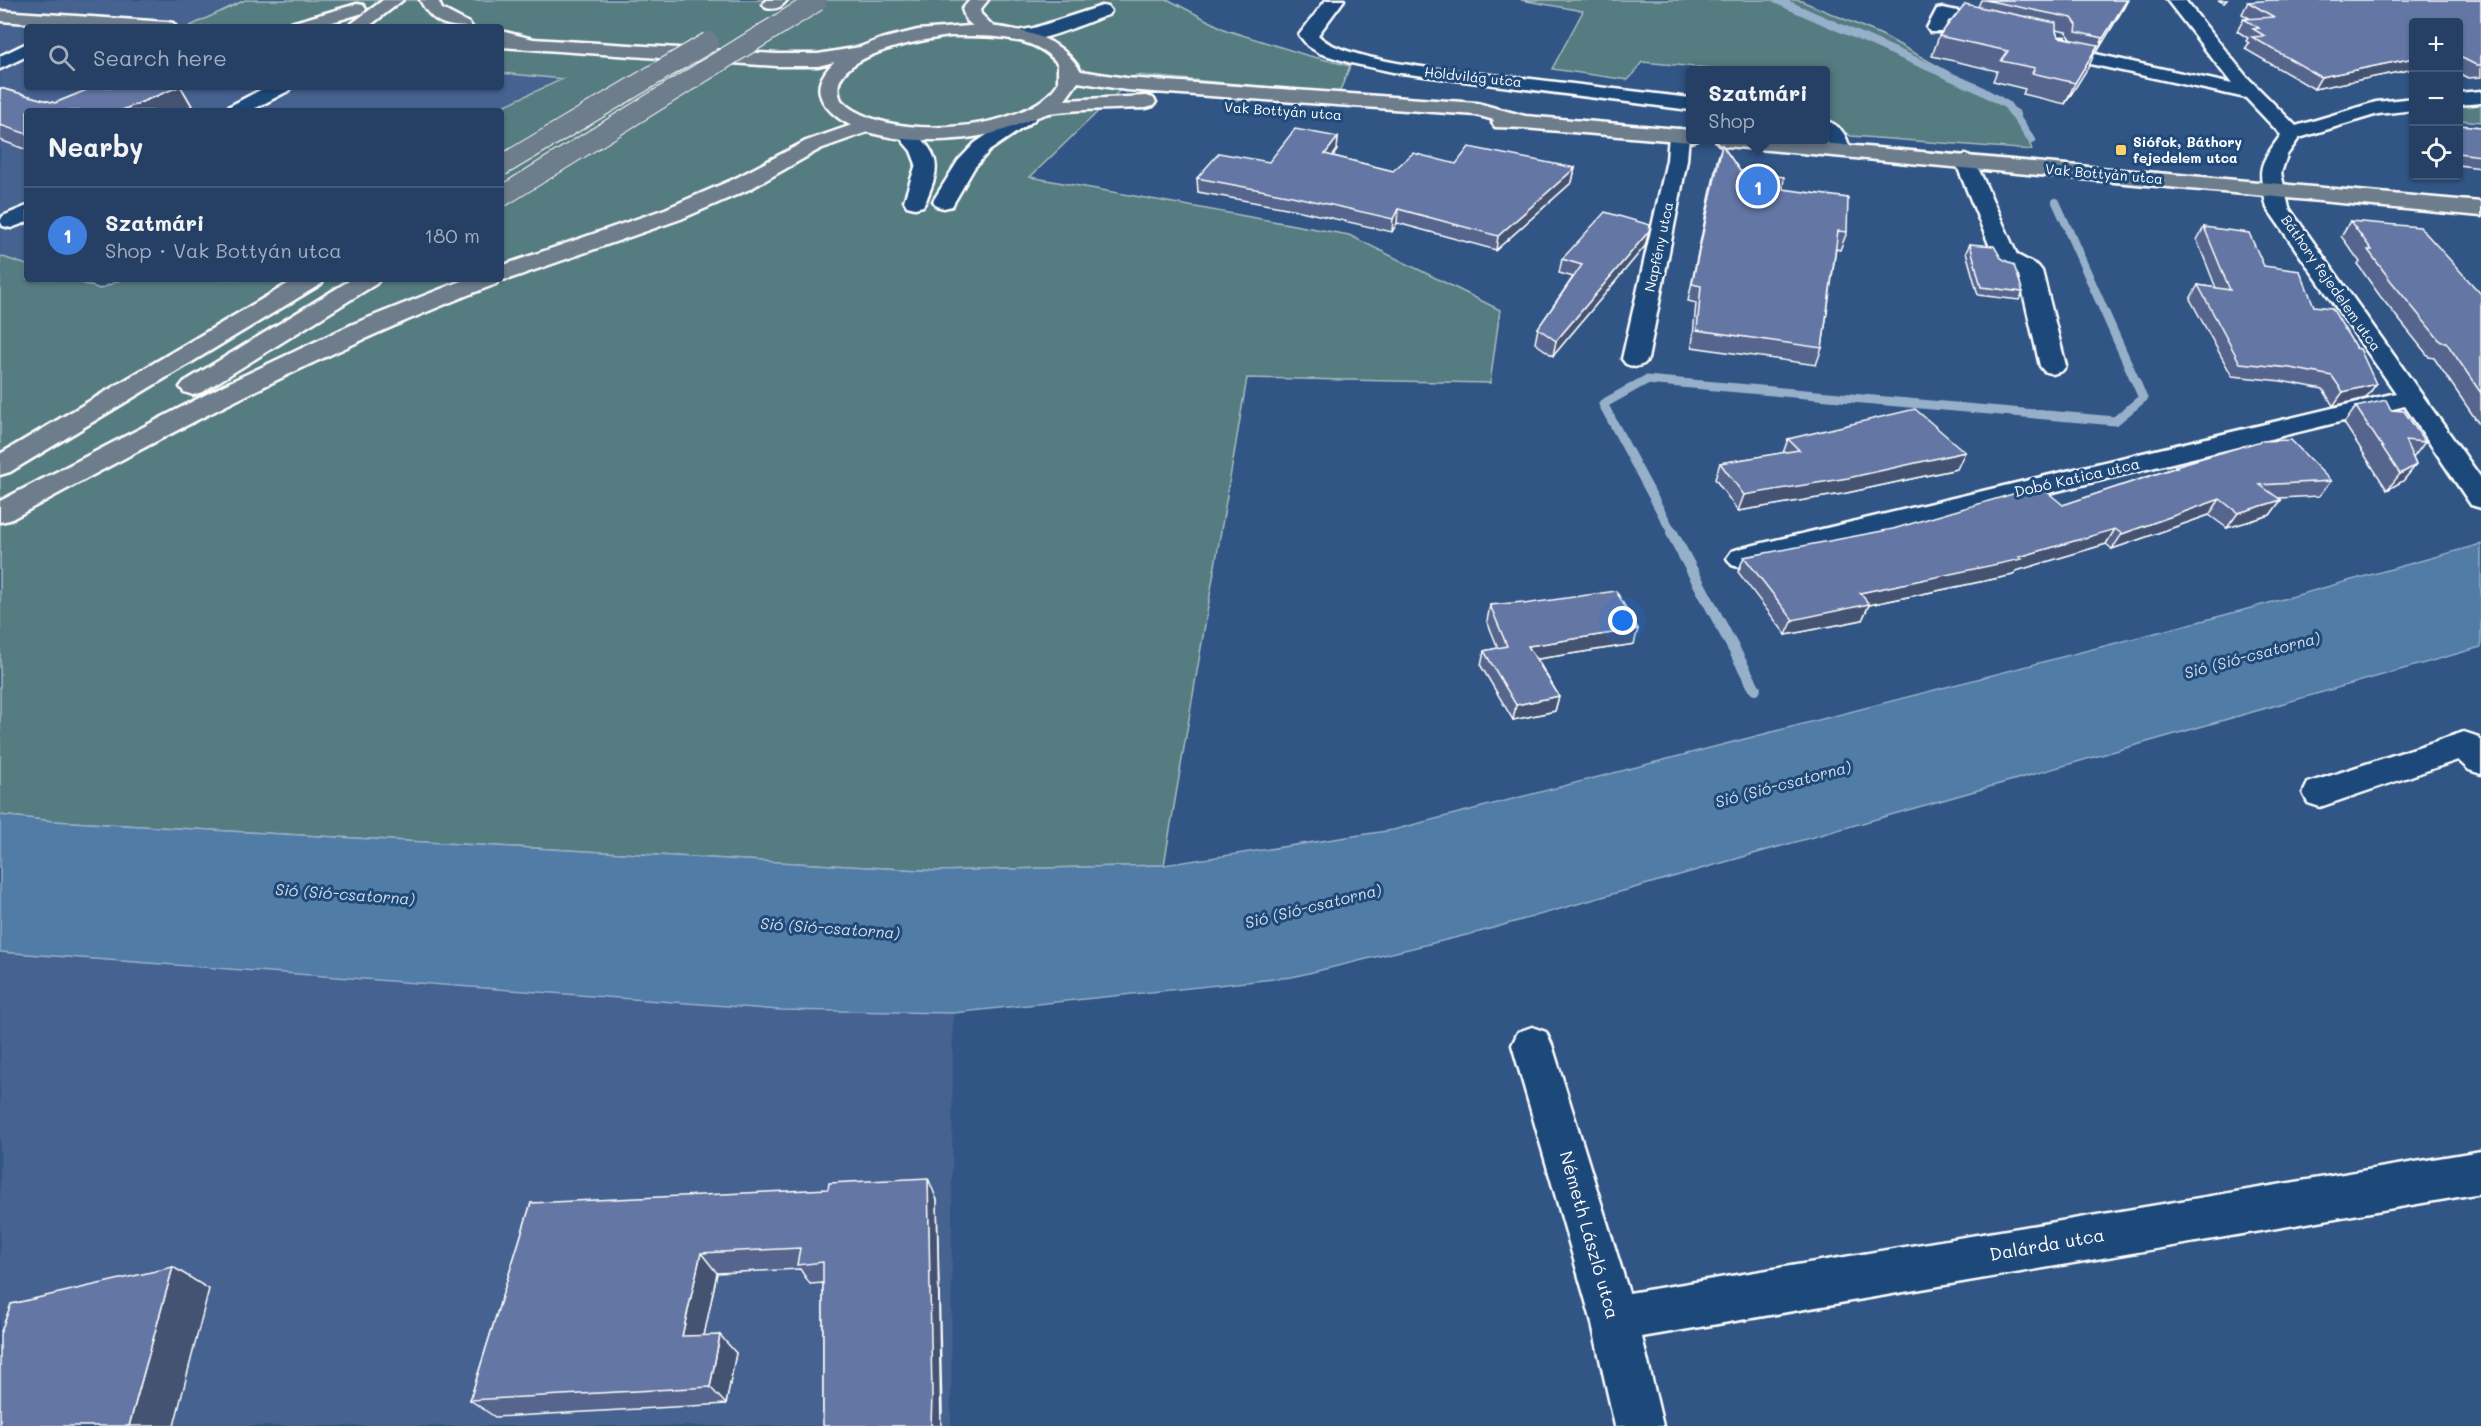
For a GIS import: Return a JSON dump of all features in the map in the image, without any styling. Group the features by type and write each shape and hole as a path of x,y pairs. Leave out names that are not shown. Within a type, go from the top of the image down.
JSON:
{"main road":[{"path":"360,24 394,0"},
{"path":"429,0 435,12 457,24"},
{"path":"504,195 818,0"},
{"path":"979,0 971,9 972,16 990,31"},
{"path":"752,15 775,1"},
{"path":"306,24 363,4"},
{"path":"340,24 363,4"},
{"path":"0,16 73,24"},
{"path":"0,27 24,28"},
{"name":"Vak Bottyán utca","path":"863,51 891,41 923,34 956,30 990,31 1041,43 1064,60 1074,76 1126,84 1477,109 1524,122"},
{"path":"504,164 722,33"},
{"path":"504,37 527,43"},
{"path":"504,42 776,60 818,60 863,51"},
{"path":"863,51 839,66 828,84 828,93 834,105 841,111 868,125"},
{"path":"504,58 774,78"},
{"path":"1035,112 1060,95 1069,81 1064,60"},
{"path":"806,83 828,93"},
{"name":"Vak Bottyán utca","path":"868,125 905,132 958,132 989,128 1035,112 1084,104 1162,102 1471,125 1524,122 1685,136"},
{"path":"504,273 673,214 742,184 813,145 868,125"},
{"name":"Vak Bottyán utca","path":"1772,144 2481,209"},
{"path":"0,466 308,282"},
{"path":"0,506 363,282"},
{"path":"0,513 241,384 346,336 481,282"}],"street":[{"name":"Holdvilág utca","path":"1335,0 1308,35 1311,42 1322,48 1377,64 1419,71 1686,104"},
{"path":"2176,0 2253,94 2292,134 2376,108 2409,105"},
{"path":"1936,28 1943,13 2013,28"},
{"path":"1018,36 1110,14 1081,38 1064,60"},
{"path":"2037,33 2060,38 2058,51 2253,94"},
{"path":"0,47 24,49"},
{"path":"0,63 24,51"},
{"path":"241,108 275,90"},
{"path":"2463,99 2481,97"},
{"path":"944,201 965,165 982,147 1035,112"},
{"path":"2335,119 2402,124"},
{"path":"1830,131 1837,137 1840,150"},
{"path":"905,132 921,148 927,159 927,170 915,201"},
{"name":"Báthory fejedelem utca","path":"2292,134 2277,155 2270,173 2278,208 2412,397 2481,500"},
{"name":"Napfény utca","path":"1635,359 1677,160 1685,136"},
{"path":"1965,161 2007,259 2030,271 2053,366"},
{"name":"Dobó Katica utca","path":"1742,558 2412,397"},
{"path":"2320,793 2464,745 2481,761"},
{"name":"Németh László utca","path":"1532,1045 1614,1319 1639,1426"},
{"name":"Dalárda utca","path":"1614,1319 2481,1172"}],"shaded area":[{"path":"0,0 245,0 194,24 24,24 24,90 504,90 504,73 565,78 499,108 24,108 24,264 0,256"},
{"path":"0,952 780,1010 953,1013 951,1426 0,1426"}],"green space":[{"path":"245,0 1169,0 1226,30 1350,66 1339,93 1136,75 1030,177 1349,235 1500,310 1490,383 1247,378 1164,865 937,871 53,821 0,815 0,256 24,264 24,282 79,282 100,289 115,282 504,282 504,108 499,108 563,79 504,73 504,24 194,24"},
{"path":"1521,0 1799,0 1882,35 2018,111 2032,150 1851,136 1830,124 1830,66 1686,66 1642,62 1628,80 1552,69 1583,11"},
{"path":"2481,104 2481,122 2463,120 2463,106"}],"water":[{"name":"Sió (Sió-csatorna)","path":"2481,544 2481,647 1479,932 1292,977 953,1013 780,1010 0,952 0,815 53,821 937,871 1164,865 1393,830 2240,611"}],"building":[{"path":"1985,0 2127,0 2103,38 2076,32 2077,25 2072,18"},
{"path":"2481,0 2481,65 2463,58 2463,18 2409,18 2409,59 2321,77 2252,37 2265,36 2253,29 2259,28 2244,19 2274,17 2248,2"},
{"path":"1965,4 2056,23 2056,32 2059,37 2098,45 2075,83 2032,73 2035,68 2001,61 2008,51 1939,36"},
{"path":"0,88 55,103 87,90 171,90 127,108 24,108 24,133 0,125"},
{"path":"2463,125 2481,127 2481,156 2463,154"},
{"path":"1295,129 1338,137 1325,154 1393,171 1413,153 1456,164 1469,147 1575,168 1498,236 1398,209 1393,219 1292,196 1197,178 1219,153 1269,162"},
{"path":"1722,145 1740,171 1784,177 1783,189 1848,198 1847,232 1838,231 1822,348 1697,330 1701,286 1692,284"},
{"path":"1605,212 1650,225 1649,231 1556,341 1538,328 1582,265 1562,259"},
{"path":"2350,221 2420,227 2481,294 2481,393 2446,342 2441,342 2391,281 2368,250 2372,250"},
{"path":"2204,227 2249,233 2264,266 2300,271 2314,306 2332,308 2356,348 2360,349 2376,384 2343,392 2332,376 2290,368 2240,363 2198,285 2230,290"},
{"path":"1970,244 1994,246 2001,258 2014,265 2023,292 1981,287"},
{"path":"2386,400 2391,410 2404,411 2425,442 2405,440 2416,465 2400,474 2356,407"},
{"path":"1915,409 1965,452 1848,478 1744,495 1720,463 1799,450 1788,439"},
{"path":"2291,440 2331,481 2260,485 2281,500 2238,513 2220,499 2122,534 2115,529 2019,557 2022,559 1860,593 1869,604 1793,620 1744,557 1893,529 2040,486 2063,505 2177,467 2175,466 2261,441"},
{"path":"1616,591 1638,629 1528,646 1559,696 1516,705 1484,651 1507,646 1490,605 1523,602 1524,604"},
{"path":"928,1178 931,1426 823,1426 823,1262 797,1265 800,1248 701,1253 682,1336 720,1335 710,1387 470,1400 531,1203 828,1189 829,1183"},
{"path":"173,1267 129,1426 0,1426 0,1334 11,1304"}],"waterway":[{"path":"1777,0 1979,89 2007,105 2032,140"},
{"path":"2056,202 2070,233"},
{"path":"1673,534 1603,404 1646,380 2115,421 2143,398 2069,232"},
{"path":"1672,533 1755,689"}],"place":[{"name":"Siófok, Báthory fejedelem utca","path":"2121,150"},
{"name":"Szatmári","path":"1758,186"}]}
